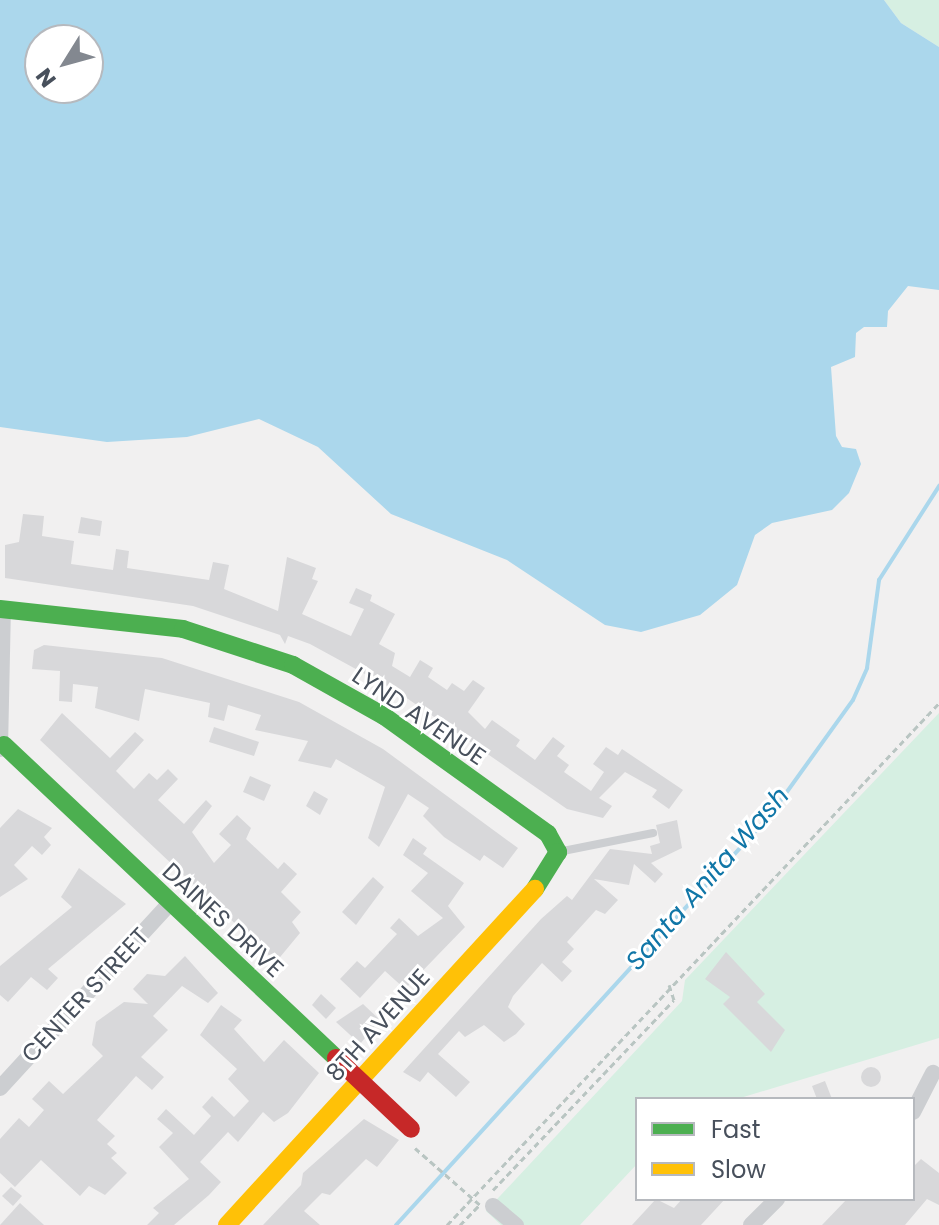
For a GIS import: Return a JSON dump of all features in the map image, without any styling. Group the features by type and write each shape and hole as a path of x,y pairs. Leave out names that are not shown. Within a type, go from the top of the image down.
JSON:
{"street":[{"path":"1,610 2,747"},
{"name":"LYND AVENUE","path":"1,610 183,629 293,665 384,716 548,834 558,852"},
{"name":"DAINES DRIVE","path":"2,747 411,1129"},
{"name":"8TH AVENUE","path":"227,1225 552,870 558,852"},
{"name":"CENTER STREET","path":"0,1088 170,903"},
{"path":"915,1108 933,1073"},
{"path":"751,1225 775,1201"},
{"path":"493,1206 516,1225"}],"lane":[{"path":"558,852 653,833"}],"path":[{"path":"447,1225 669,985 939,703"},
{"path":"460,1225 674,1000 669,985"},
{"path":"420,1156 468,1199"}],"green space":[{"path":"884,0 939,0 939,47 901,23"},
{"path":"939,713 939,1038 744,1097 635,1097 635,1166 580,1225 501,1225 486,1211 682,1001 685,980"}],"water":[{"path":"0,0 884,0 901,23 939,47 939,290 908,286 888,311 887,327 864,327 856,333 855,357 831,367 836,436 842,447 856,449 861,464 849,493 832,510 772,523 755,535 737,585 700,615 641,632 605,625 507,560 391,514 318,447 259,419 187,437 107,442 0,427"}],"building":[{"path":"23,514 44,516 42,536 74,541 71,564 113,570 116,549 129,551 127,568 209,580 213,562 229,565 224,589 278,611 287,557 316,568 312,579 318,581 302,614 351,636 364,609 349,603 356,588 372,595 370,601 395,614 379,644 395,653 392,666 410,677 420,660 433,668 428,677 447,690 452,683 464,691 473,680 485,688 468,712 485,729 492,720 520,740 516,746 535,760 553,737 565,746 557,756 569,765 564,772 591,791 604,772 593,764 606,747 618,755 622,749 683,790 669,809 652,797 657,790 625,772 599,798 612,806 603,818 567,809 398,692 310,644 288,636 285,644 280,635 193,606 5,578 5,545 19,542"},
{"path":"81,517 102,521 100,536 78,533"},
{"path":"44,645 162,658 299,702 383,749 518,848 503,868 484,855 480,861 444,837 423,816 429,808 408,794 379,847 368,838 385,787 336,759 331,768 298,761 308,741 255,730 261,715 228,705 224,721 208,717 210,703 145,689 139,721 95,708 98,687 73,684 72,702 59,701 60,671 32,669 34,650"},
{"path":"62,713 110,758 135,732 144,740 116,771 134,789 149,773 157,780 168,769 178,779 158,800 184,824 206,800 212,806 192,832 214,863 231,845 219,834 237,815 251,828 246,839 278,869 284,862 297,874 281,892 301,912 292,922 300,933 276,962 40,740"},
{"path":"214,727 259,742 254,756 209,742"},
{"path":"250,776 271,785 264,801 243,792"},
{"path":"314,791 328,799 320,815 306,806"},
{"path":"18,809 52,828 44,837 51,845 42,855 32,846 14,865 28,879 0,897 0,828"},
{"path":"677,820 682,848 651,863 663,874 655,883 634,864 629,885 594,879 618,900 605,914 596,910 567,942 574,949 562,962 572,971 562,982 542,963 513,996 508,1007 525,1024 516,1034 504,1042 484,1025 465,1037 459,1031 438,1054 470,1082 456,1097 428,1072 420,1082 403,1072 541,919 567,896 572,900 610,849 652,854 650,846 660,843 656,825"},
{"path":"413,838 427,848 423,854 464,883 448,906 465,927 405,989 385,971 360,998 340,979 357,961 365,968 397,934 390,928 399,918 418,936 443,918 411,891 428,873 403,855"},
{"path":"79,868 126,904 48,969 58,978 47,990 31,977 8,1002 0,995 0,966 72,907 61,897"},
{"path":"373,877 384,887 356,925 342,912"},
{"path":"726,952 765,994 757,1002 785,1030 771,1052 723,1004 730,997 705,979"},
{"path":"185,956 218,993 208,1003 182,986 153,1016 168,1030 141,1057 164,1077 152,1090 136,1076 97,1120 115,1136 107,1144 117,1153 111,1158 127,1173 105,1195 89,1186 80,1196 41,1160 15,1187 0,1173 0,1139 19,1118 29,1127 44,1110 32,1099 49,1081 63,1094 103,1056 92,1045 96,1022 124,1002 148,1004 133,989 147,974 165,976"},
{"path":"321,994 336,1008 326,1019 312,1005"},
{"path":"363,1004 380,1020 360,1044 336,1022"},
{"path":"221,1005 242,1020 234,1029 264,1062 284,1040 319,1073 288,1113 274,1122 263,1112 238,1142 228,1132 200,1162 221,1182 209,1195 174,1225 147,1225 159,1213 153,1208 189,1179 159,1147 173,1133 157,1119 166,1109 194,1135 211,1116 202,1107 212,1096 234,1117 249,1101 228,1079 237,1069 200,1035"},
{"path":"867,1067 875,1067 881,1077 875,1087 867,1087 861,1081 861,1073"},
{"path":"825,1081 831,1097 816,1097 812,1086"},
{"path":"364,1119 399,1140 377,1167 366,1159 330,1195 322,1193 304,1211 320,1225 263,1225 301,1185 303,1173"},
{"path":"921,1159 939,1173 939,1205 927,1199 905,1225 822,1225 845,1201 915,1201 915,1165"},
{"path":"11,1187 22,1196 13,1206 2,1196"},
{"path":"654,1201 674,1208 680,1201 723,1201 701,1225 632,1225"},
{"path":"20,1203 44,1225 0,1225"}],"waterway":[{"name":"Santa Anita Wash","path":"396,1225 771,814 853,700 867,668 879,580 939,486"}],"traffic: fast":[{"path":"0,609 183,629 293,665 384,716 548,834 558,852 535,889"},
{"path":"4,745 336,1058"}],"traffic: slow":[{"path":"227,1225 535,889"}],"traffic: jam":[{"path":"336,1058 411,1129"}]}
